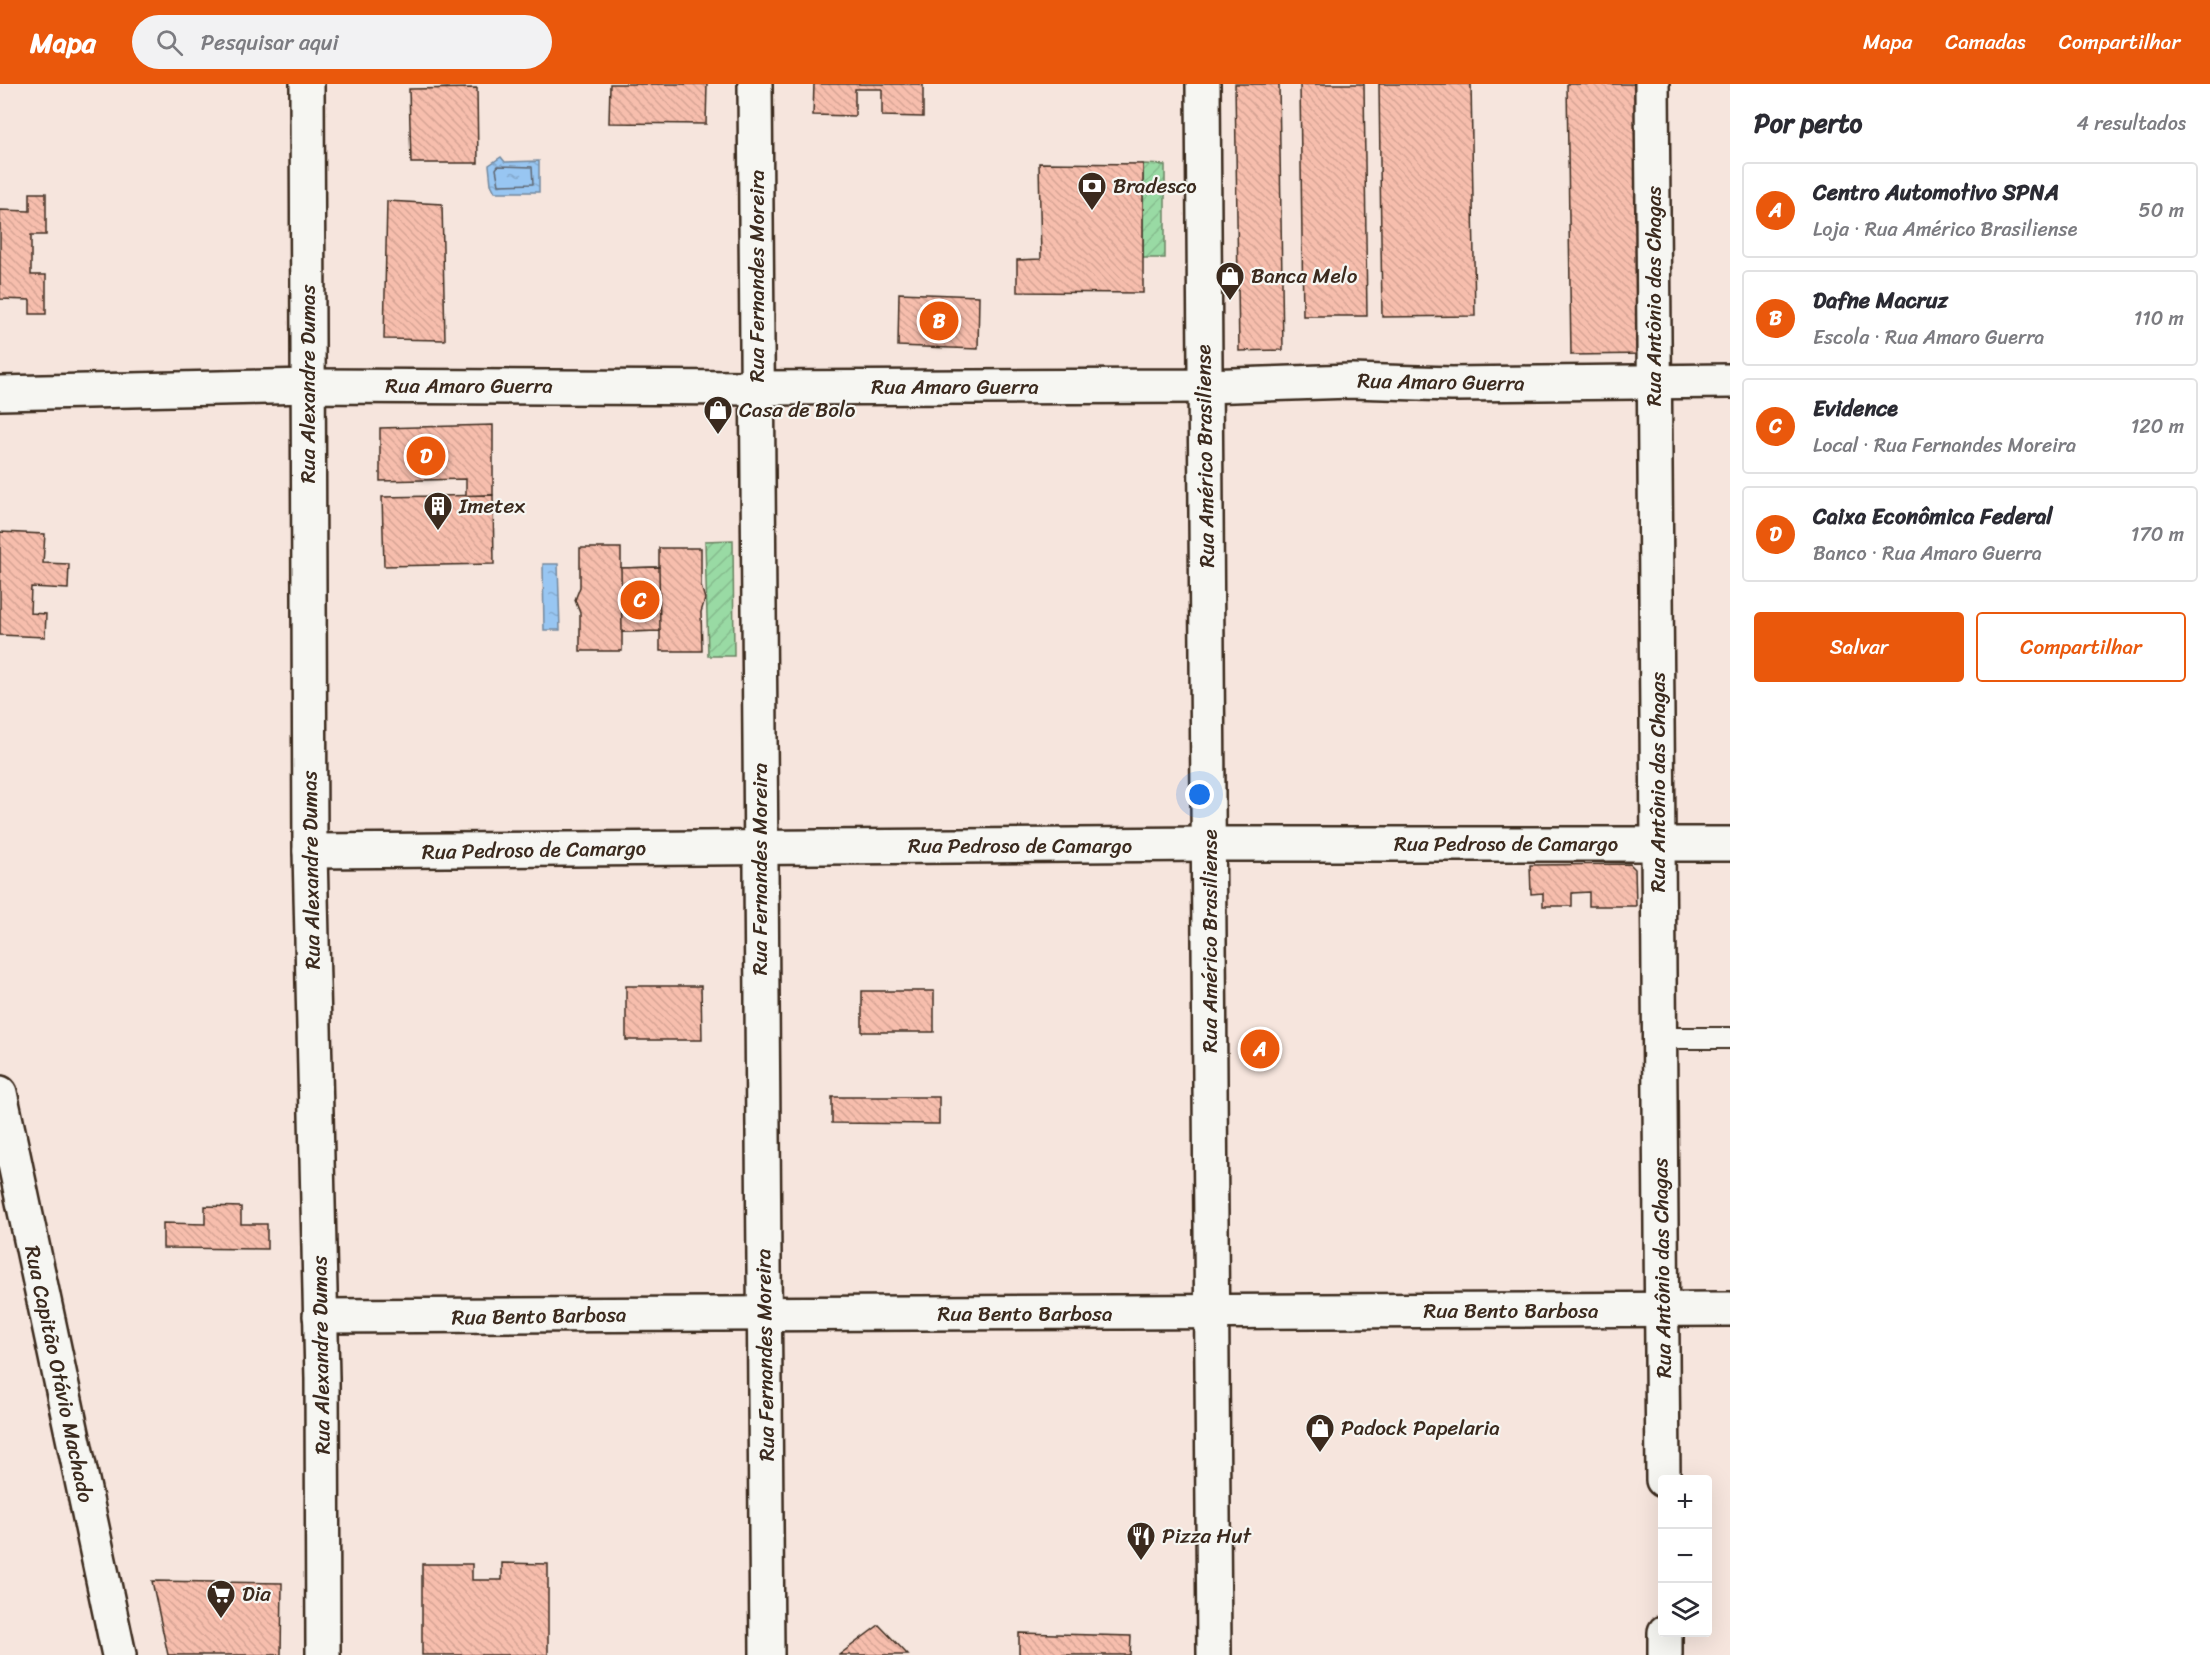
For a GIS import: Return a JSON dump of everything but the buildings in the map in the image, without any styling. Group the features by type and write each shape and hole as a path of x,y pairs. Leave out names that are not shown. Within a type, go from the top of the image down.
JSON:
{"street":[{"name":"Rua Alexandre Dumas","path":"307,84 310,851 320,1316 323,1655"},
{"name":"Rua Fernandes Moreira","path":"755,84 767,1655"},
{"name":"Rua Américo Brasiliense","path":"1203,84 1214,1655"},
{"name":"Rua Antônio das Chagas","path":"1652,84 1664,1475"},
{"name":"Rua Amaro Guerra","path":"0,393 309,386 1204,387 1351,381 1452,384 1730,381"},
{"name":"Rua Pedroso de Camargo","path":"310,851 1210,844 1730,844"},
{"name":"Rua Capitão Otávio Machado","path":"0,1094 119,1655"},
{"name":"Rua Bento Barbosa","path":"320,1316 1730,1309"},
{"path":"1665,1637 1665,1655"}],"lane":[{"path":"1659,1038 1730,1038"}],"green space":[{"path":"1143,164 1165,165 1165,258 1143,258"},
{"path":"733,540 734,656 708,656 705,541"}],"water":[{"path":"501,157 505,162 539,161 539,192 495,192 491,184 489,165"},
{"path":"543,564 558,564 560,630 544,630"}],"place":[{"name":"Bradesco","path":"1092,212"},
{"name":"Banca Melo","path":"1230,302"},
{"name":"Dafne Macruz","path":"939,321"},
{"name":"Casa de Bolo","path":"718,436"},
{"name":"Caixa Econômica Federal","path":"426,456"},
{"name":"Imetex","path":"438,532"},
{"name":"Evidence","path":"640,600"},
{"name":"Centro Automotivo SPNA","path":"1260,1049"},
{"name":"Padock Papelaria","path":"1320,1454"},
{"name":"Pizza Hut","path":"1141,1562"},
{"name":"Dia","path":"221,1620"}]}
